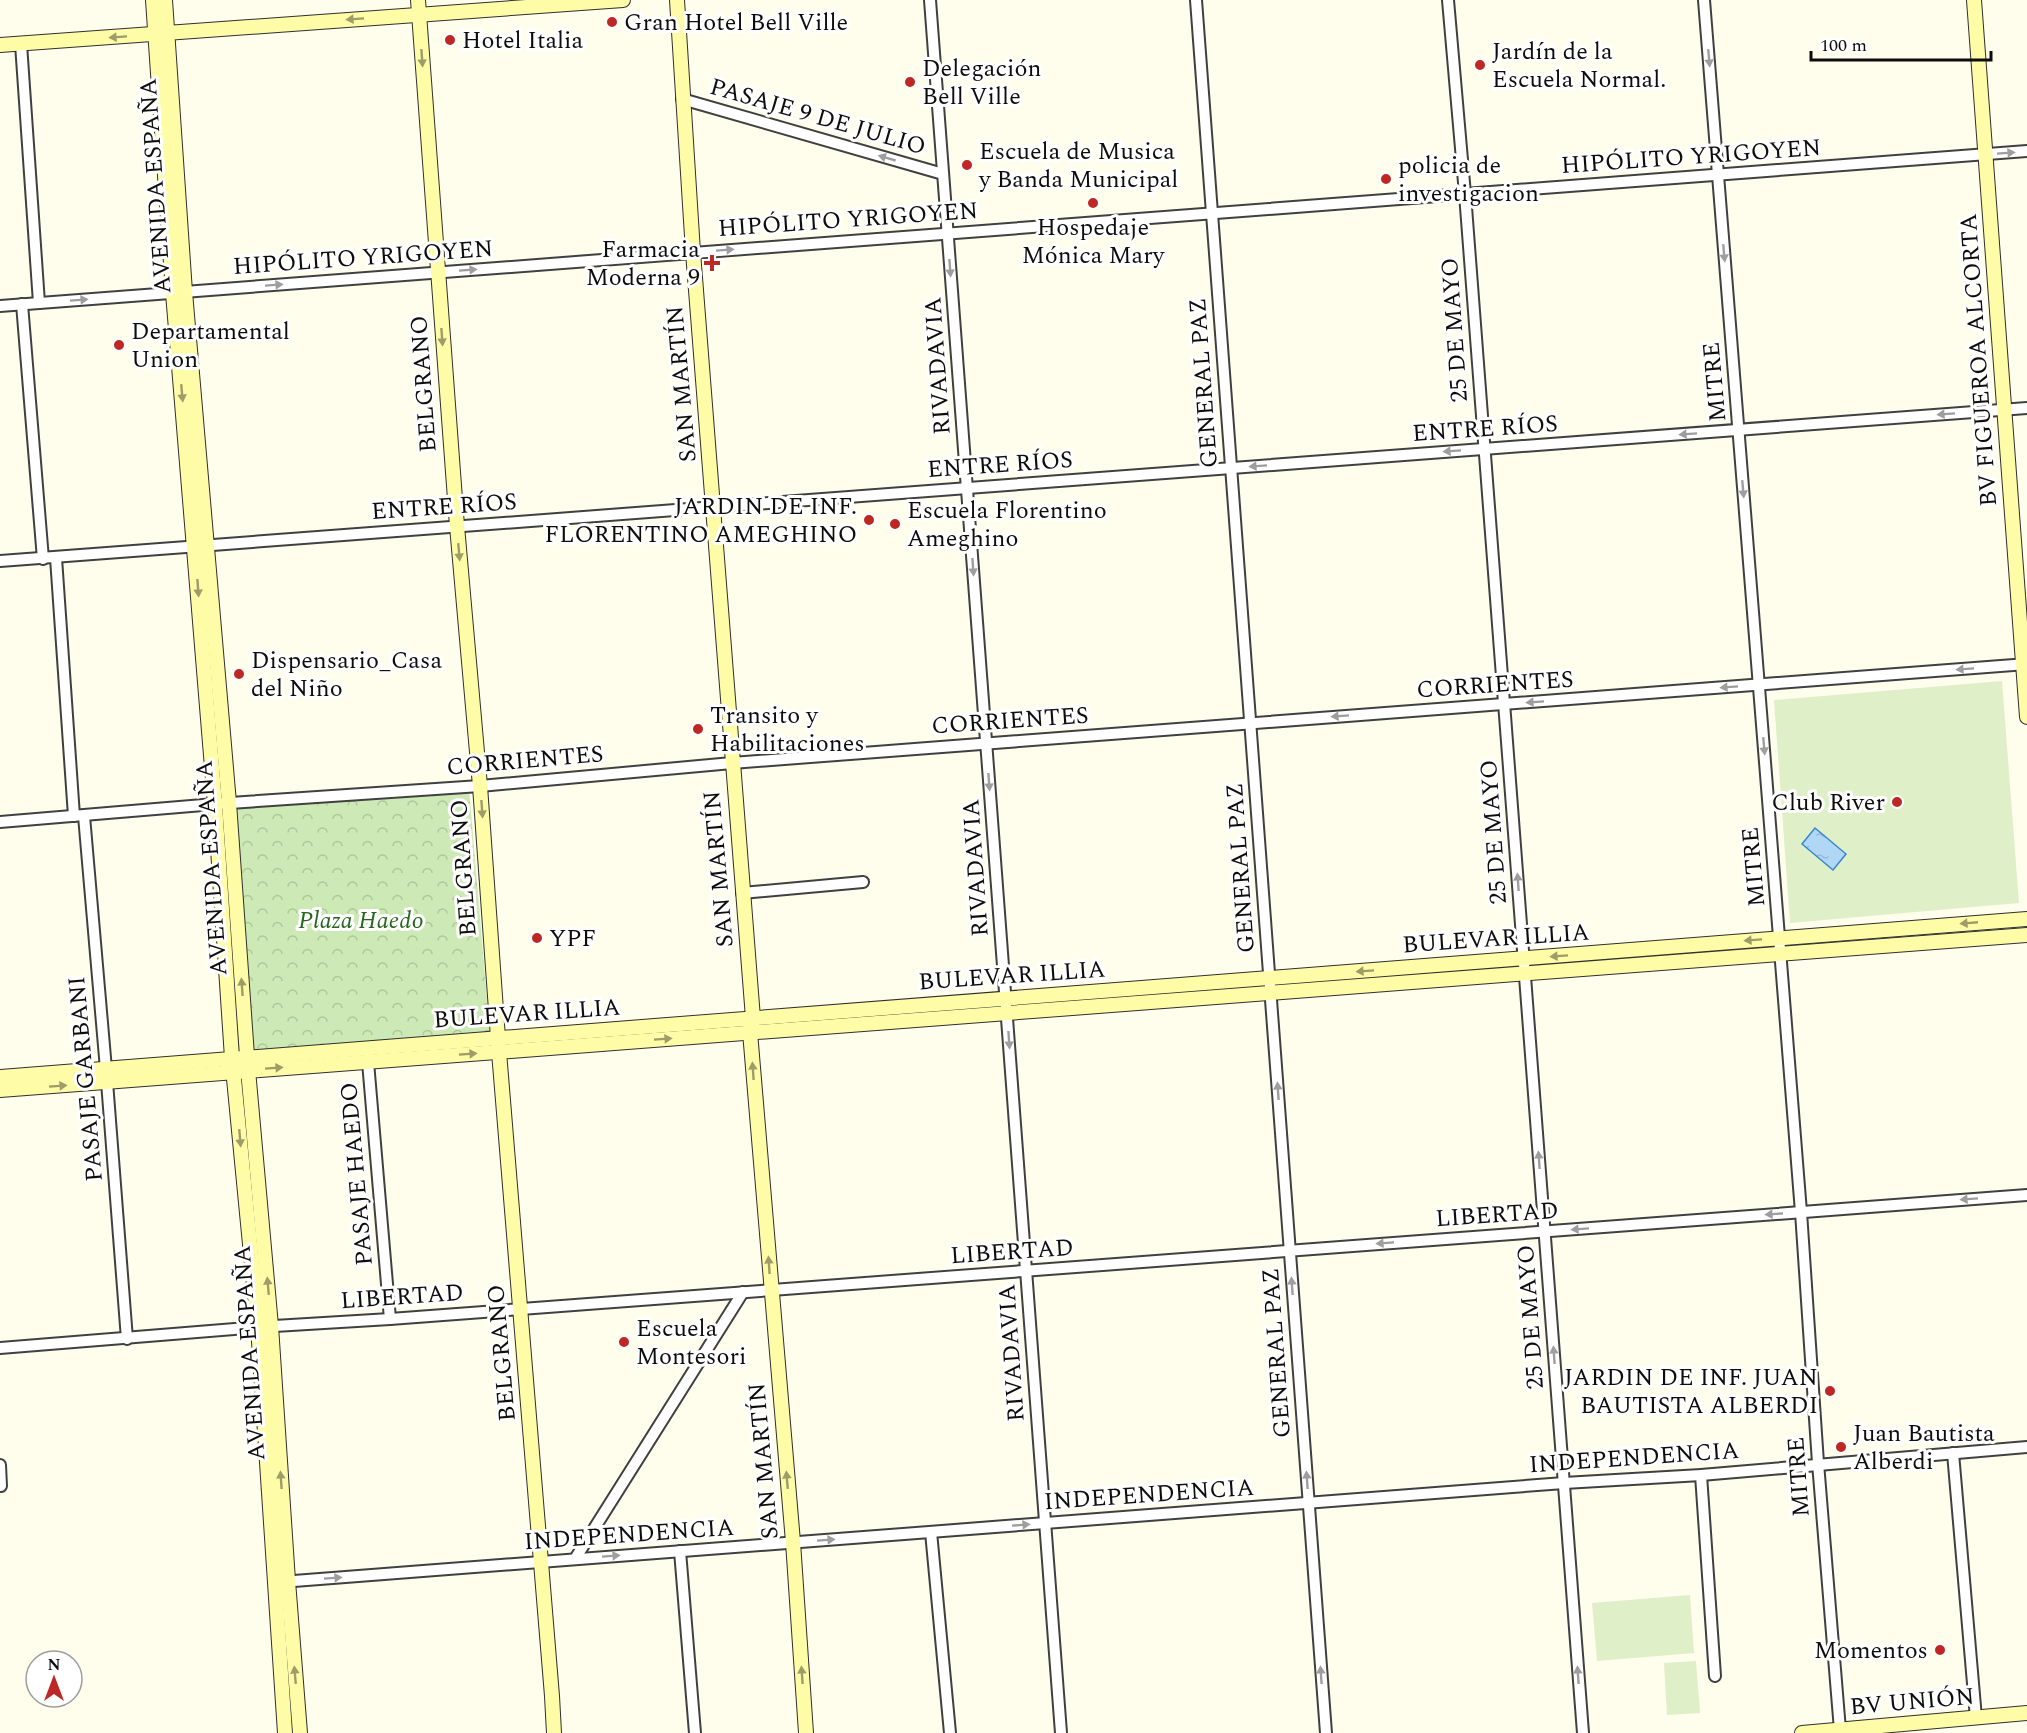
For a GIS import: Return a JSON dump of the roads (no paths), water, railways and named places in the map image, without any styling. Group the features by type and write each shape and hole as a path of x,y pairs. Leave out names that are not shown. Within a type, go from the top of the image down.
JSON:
{"street":[{"name":"AVENIDA ESPAÑA","path":"153,0 161,34 179,292 222,804 248,1064 281,1582 285,1733"},
{"name":"AVENIDA ESPAÑA","path":"161,34 165,0"},
{"name":"BELGRANO","path":"418,0 437,272 480,786 519,1309 554,1733"},
{"path":"0,45 623,0"},
{"name":"SAN MARTÍN","path":"677,0 693,252 753,1018 750,1032 793,1542 806,1733"},
{"name":"RIVADAVIA","path":"930,0 1061,1733"},
{"name":"GENERAL PAZ","path":"1196,0 1326,1733"},
{"name":"25 DE MAYO","path":"1448,0 1485,449 1583,1733"},
{"name":"MITRE","path":"1704,0 1781,954 1840,1730"},
{"name":"BV FIGUEROA ALCORTA","path":"1974,0 2025,664 2027,717"},
{"path":"21,44 39,303"},
{"name":"PASAJE 9 DE JULIO","path":"682,99 943,174"},
{"name":"HIPÓLITO YRIGOYEN","path":"0,306 2027,151"},
{"path":"22,304 43,559"},
{"name":"ENTRE RÍOS","path":"0,561 2027,408"},
{"name":"PASAJE GARBANI","path":"56,558 79,816 107,1076 127,1339"},
{"name":"CORRIENTES","path":"0,822 480,786 986,743 2025,664"},
{"name":"AVENIDA ESPAÑA","path":"222,804 233,1065 264,1327"},
{"path":"742,893 863,882"},
{"name":"BULEVAR ILLIA","path":"248,1064 368,1062 499,1045 753,1018 2027,919"},
{"name":"BULEVAR ILLIA","path":"0,1090 107,1076 233,1065 499,1045 750,1032 2027,935"},
{"name":"PASAJE HAEDO","path":"368,1062 390,1318"},
{"name":"BULEVAR ILLIA","path":"0,1077 107,1076"},
{"name":"LIBERTAD","path":"0,1348 2027,1195"},
{"path":"575,1559 743,1292"},
{"name":"INDEPENDENCIA","path":"281,1582 1308,1502 1701,1475 1818,1463 2027,1447"},
{"path":"1953,1454 1976,1718"},
{"path":"0,1466 1,1486"},
{"path":"1701,1475 1715,1676"},
{"path":"931,1532 950,1733"},
{"path":"680,1551 695,1733"},
{"name":"AVENIDA ESPAÑA","path":"281,1582 300,1733"},
{"name":"BV UNIÓN","path":"1802,1733 2027,1713"}],"water":[{"path":"1815,828 1846,854 1833,870 1802,844"}],"place":[{"name":"Gran Hotel Bell Ville","path":"612,22"},
{"name":"Hotel Italia","path":"450,40"},
{"name":"Jardín de la Escuela Normal.","path":"1480,65"},
{"name":"Delegación Bell Ville","path":"910,82"},
{"name":"Escuela de Musica y Banda Municipal","path":"967,165"},
{"name":"policia de investigacion","path":"1386,179"},
{"name":"Hospedaje Mónica Mary","path":"1093,203"},
{"name":"Farmacia Moderna 9","path":"712,263"},
{"name":"Departamental Union","path":"119,345"},
{"name":"JARDIN DE INF. FLORENTINO AMEGHINO","path":"869,520"},
{"name":"Escuela Florentino Ameghino","path":"895,524"},
{"name":"Dispensario_Casa del Niño","path":"239,674"},
{"name":"Transito y Habilitaciones","path":"698,729"},
{"name":"Club River","path":"1897,802"},
{"name":"YPF","path":"537,938"},
{"name":"Escuela Montesori","path":"624,1342"},
{"name":"JARDIN DE INF. JUAN BAUTISTA ALBERDI","path":"1830,1391"},
{"name":"Juan Bautista Alberdi","path":"1841,1447"},
{"name":"Momentos","path":"1940,1650"}],"park label":[{"name":"Plaza Haedo","path":"361,920"}]}
